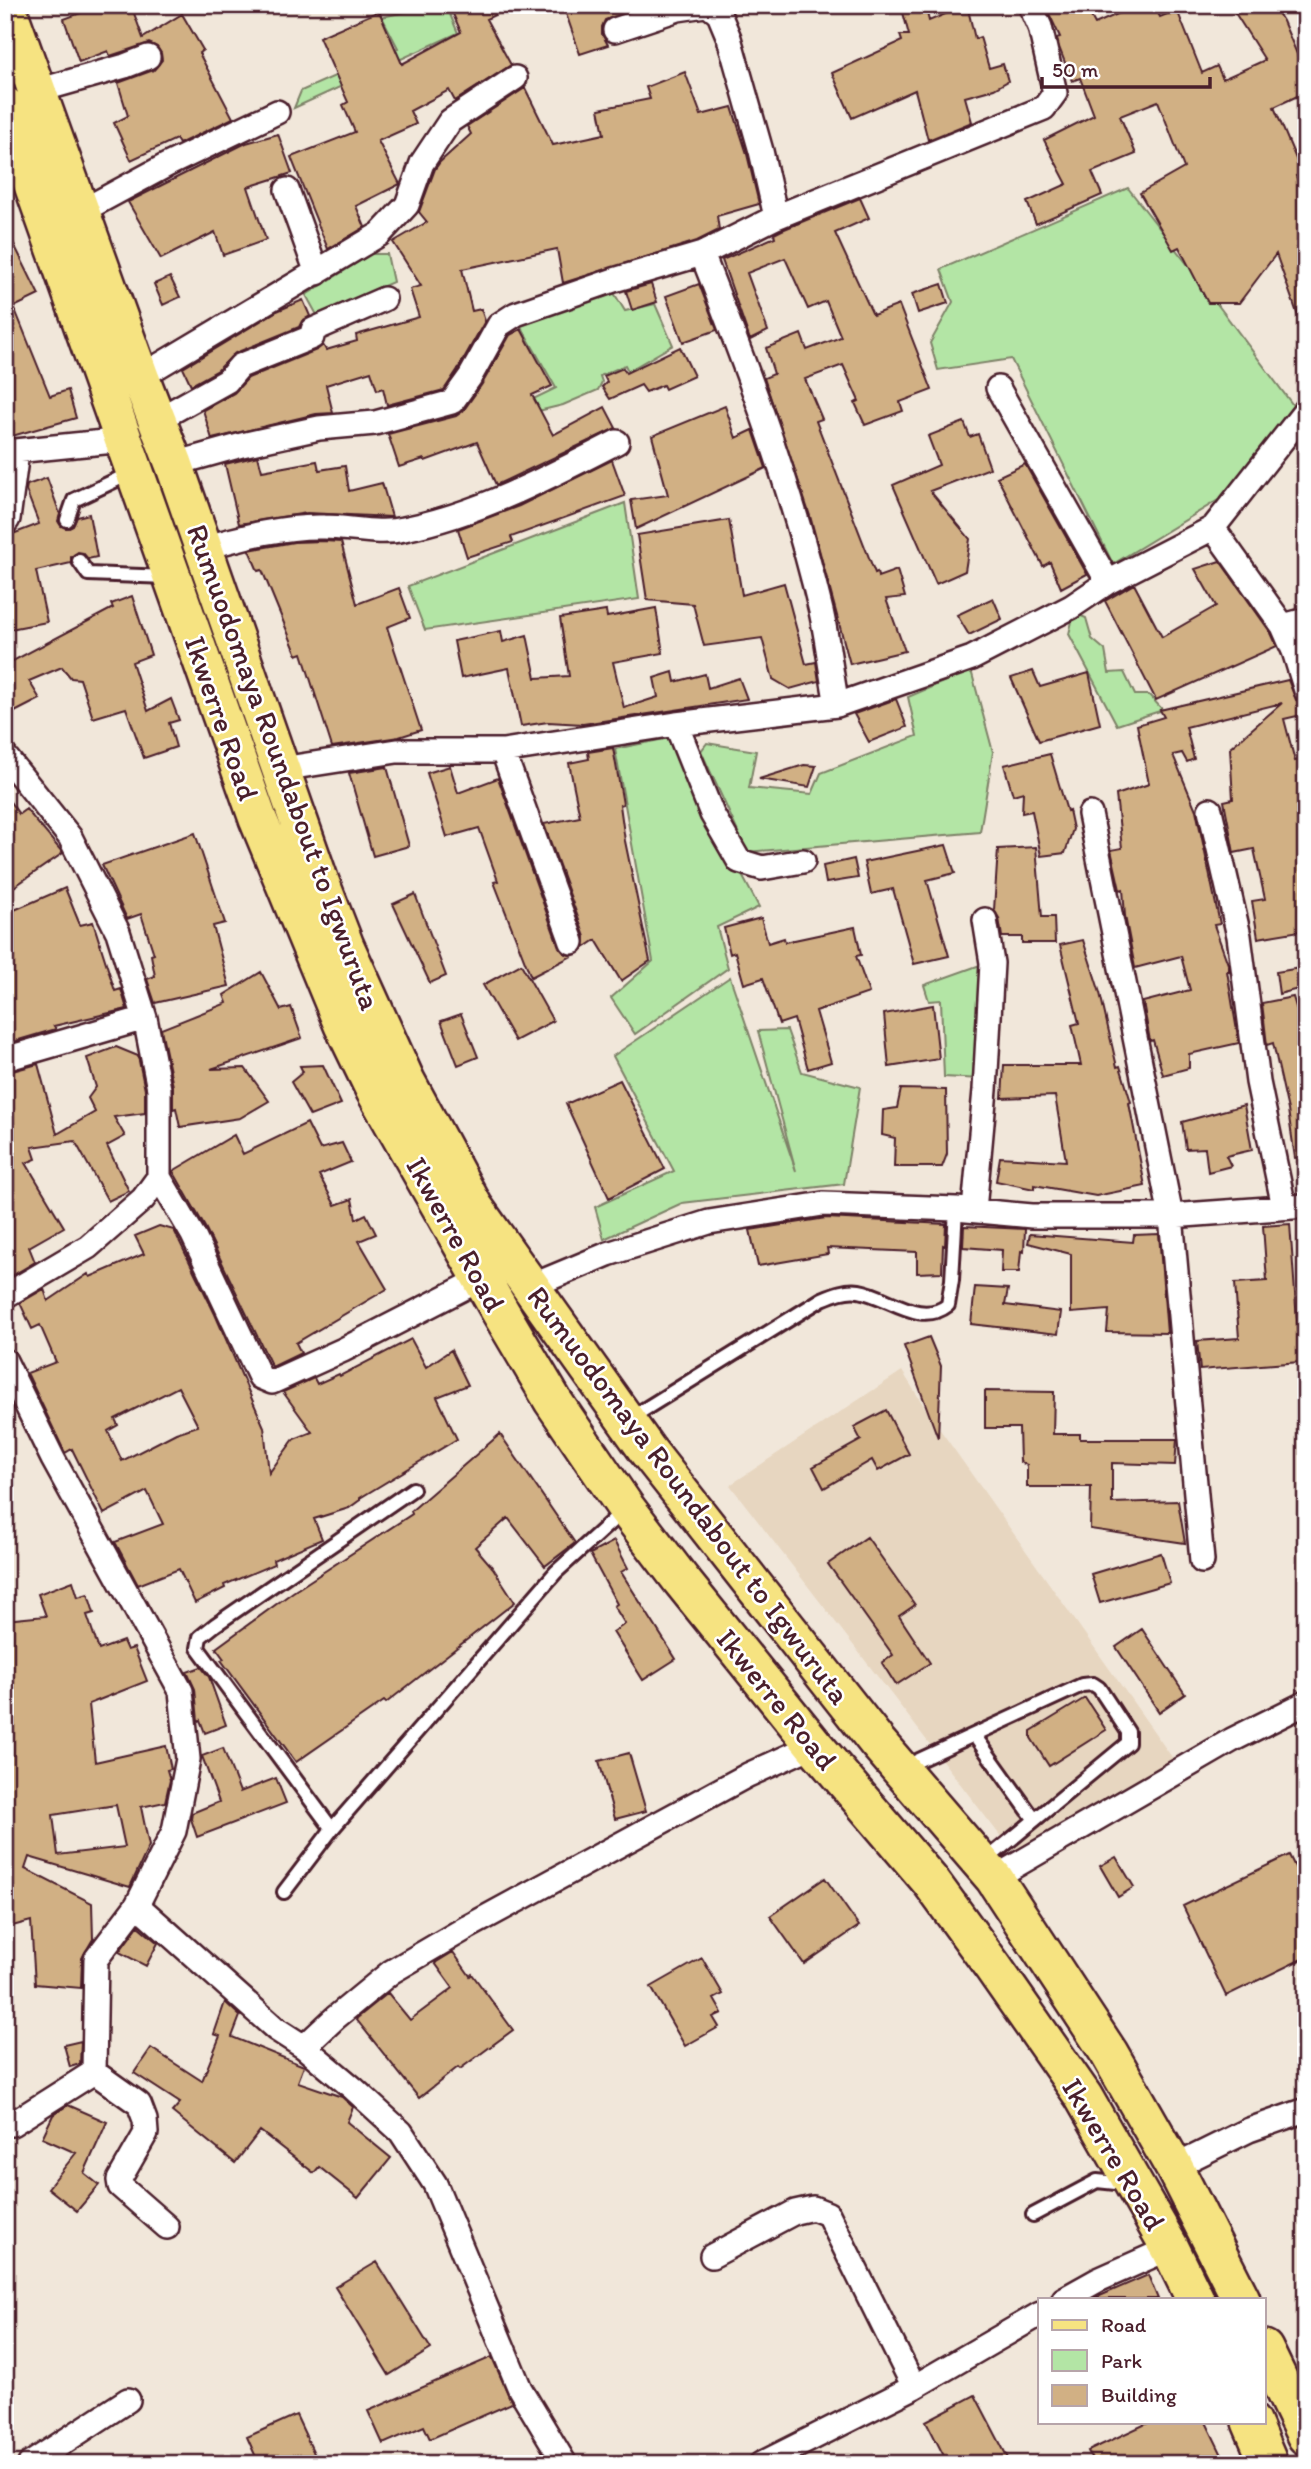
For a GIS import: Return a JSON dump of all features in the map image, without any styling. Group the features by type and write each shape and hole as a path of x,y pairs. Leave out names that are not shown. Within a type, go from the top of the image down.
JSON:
{"main road":[{"name":"Rumuodomaya Roundabout to Igwuruta","path":"6,5 21,99 80,212 174,464 345,946 406,1081 474,1207 626,1421 900,1769 988,1871 1030,1929 1109,2053 1174,2167 1240,2298"},
{"name":"Ikwerre Road","path":"21,99 129,456 258,819 342,1025 375,1091 553,1401 626,1508 681,1580 814,1745 931,1882 1083,2096 1170,2248 1195,2298"},
{"path":"681,1580 719,1541"},
{"path":"1266,2352 1306,2436"},
{"path":"1252,2424 1269,2464"}],"street":[{"path":"615,30 678,9 706,5 719,14 729,38 761,151 776,217"},
{"path":"174,464 242,445 319,428 375,423 452,402 470,377 499,325 516,314 614,280 702,254 776,217 1044,108 1055,93 1040,27 1030,5"},
{"path":"21,99 148,57"},
{"path":"140,377 380,234 407,205 422,163 450,121 515,78"},
{"path":"80,212 167,165 277,111"},
{"path":"287,190 317,273"},
{"path":"702,254 752,379 788,489 821,612 837,705"},
{"path":"157,420 227,381 240,366 312,337 313,330 384,299"},
{"path":"998,388 1108,582"},
{"path":"281,769 397,751 503,751 676,724 837,705 972,658 1071,607 1108,582 1213,528 1306,410"},
{"path":"203,548 272,529 323,527 369,531 402,530 503,498 617,442"},
{"path":"5,523 8,519 11,452 129,456"},
{"path":"1213,528 1283,626 1306,690"},
{"path":"1283,626 1306,620"},
{"path":"676,724 712,814 739,861 762,868 803,861"},
{"path":"503,751 572,942"},
{"path":"5,756 70,837 118,932 145,1018 159,1089 159,1177 192,1235 260,1377 272,1382 343,1350 481,1279"},
{"path":"529,1287 608,1254 709,1222 823,1203 1032,1216 1171,1216 1295,1206 1258,1082 1239,936 1210,810"},
{"path":"1090,814 1171,1216 1202,1561"},
{"path":"965,1210 985,1090 992,963 985,920"},
{"path":"5,1059 145,1018"},
{"path":"5,1296 88,1247 143,1199 159,1177"},
{"path":"5,1361 53,1459 181,1691 188,1759 174,1831 137,1905 96,1959 94,2072"},
{"path":"988,1871 1306,1703"},
{"path":"304,2047 391,1972 468,1927 748,1775 814,1745"},
{"path":"137,1905 276,2029 304,2047 401,2132 435,2184 520,2389 565,2464"},
{"path":"12,2124 94,2072"},
{"path":"94,2072 139,2104 142,2110 146,2133 118,2180 120,2186 167,2227"},
{"path":"1174,2167 1249,2130 1306,2110"},
{"path":"712,2256 795,2212 813,2208 828,2214 914,2387"},
{"path":"1066,2298 1098,2280 1170,2248"},
{"path":"761,2464 914,2387 1038,2315"},
{"path":"30,2464 128,2400"}],"lane":[{"path":"66,520 74,500 129,456"},
{"path":"79,561 88,574 172,577"},
{"path":"626,1421 822,1299 839,1292 860,1291 920,1313 938,1312 948,1304 965,1210"},
{"path":"332,1829 198,1648 200,1637 413,1489"},
{"path":"284,1892 332,1829 556,1572 626,1508"},
{"path":"900,1769 1082,1685 1093,1684 1099,1688 1128,1732 1128,1744 1035,1820 988,1871"},
{"path":"974,1735 1035,1820"},
{"path":"1032,2215 1097,2181 1134,2185"}],"shaded area":[{"path":"902,1371 929,1414 1181,1770 1012,1851 730,1485"}],"green space":[{"path":"446,5 458,33 294,108 301,91 398,48 382,17"},
{"path":"1128,188 1298,412 1238,488 1113,564 1011,359 938,370 930,343 953,302 941,269"},
{"path":"371,254 387,254 393,282 317,315 306,295"},
{"path":"614,293 625,311 655,304 673,345 628,371 625,365 600,376 602,382 598,390 563,405 530,413 527,402 556,388 519,323"},
{"path":"625,503 639,599 425,630 408,586"},
{"path":"1074,613 1086,618 1092,639 1105,650 1109,673 1124,672 1135,695 1149,695 1163,710 1117,725 1069,634"},
{"path":"971,670 993,752 980,832 747,852 701,751 707,743 756,751 749,788 812,794 821,773 917,736 908,697"},
{"path":"669,738 759,907 717,927 728,968 635,1034 611,998 653,961 615,749"},
{"path":"983,964 981,1079 944,1077 941,1000 929,1001 924,985"},
{"path":"730,977 796,1171 758,1031 787,1030 802,1072 860,1087 844,1184 682,1203 604,1239 595,1207 674,1171 613,1056"}],"building":[{"path":"102,5 131,5 143,38 182,14 203,50 199,53 233,118 179,144 176,139 131,160 114,123 128,116 118,83 154,70 162,60 161,53 149,43 110,56 108,51 79,62 64,19"},
{"path":"449,5 516,5 486,19 511,65 455,101 449,90 410,111 416,124 378,141 400,184 356,206 365,227 328,249 291,157 355,132 343,105 348,102 319,37 379,11 402,64 461,32"},
{"path":"563,5 645,5 605,20 602,34 608,45 580,54"},
{"path":"901,5 925,5 929,21 967,5 975,39 980,37 989,68 1003,64 1008,81 994,89 965,97 972,122 928,140 915,90 852,118 832,73 902,41 900,35 909,35"},
{"path":"1045,5 1085,5 1095,24 1138,5 1154,5 1160,17 1177,10 1202,73 1217,66 1223,79 1265,60 1230,5 1273,5 1283,21 1306,75 1306,92 1274,107 1302,173 1296,176 1306,198 1306,329 1303,330 1276,254 1239,303 1208,303 1179,247 1173,250 1140,193 1184,168 1158,101 1120,116 1136,154 1092,172 1102,195 1036,224 1027,202 1067,184 1044,140 1094,115 1080,78 1072,81 1059,47 1057,38 1060,37"},
{"path":"685,72 701,115 732,107 759,204 717,216 719,230 697,241 563,283 557,249 462,269 472,311 481,309 485,321 444,390 387,405 383,388 377,390 371,371 326,385 333,413 316,414 212,439 203,410 234,393 248,378 317,350 323,345 326,350 357,341 356,335 419,317 410,289 421,286 393,242 427,222 419,212 435,169 471,134 467,126 525,88 553,145 604,134 599,109 650,99 646,87"},
{"path":"278,134 292,173 248,187 266,240 223,255 215,232 161,259 128,202 246,143"},
{"path":"860,198 869,218 835,233 873,315 899,305 932,390 900,402 903,411 865,425 855,403 859,401 843,365 805,379 822,419 816,421 875,573 877,572 878,577 897,570 905,597 886,599 905,651 850,664 810,516 764,378 774,374 766,348 801,334 807,350 841,337 826,301 808,309 785,258 747,273 768,331 750,340 722,260 775,237 774,234 782,230"},
{"path":"5,226 39,295 14,307 50,396 68,390 76,418 5,438"},
{"path":"170,277 180,297 163,305 154,284"},
{"path":"651,284 657,302 632,310 626,291"},
{"path":"699,284 717,330 683,342 666,296"},
{"path":"942,284 948,303 918,313 912,294"},
{"path":"303,300 310,316 302,321 299,327 235,353 218,370 191,385 183,368 277,311"},
{"path":"521,329 552,386 532,395 553,435 605,407 616,428 496,485 477,442 425,461 424,459 399,467 388,434 456,416 463,411 510,335"},
{"path":"680,347 694,376 665,389 663,385 646,392 641,385 610,399 602,387 607,382 604,376 623,368 626,373"},
{"path":"725,406 736,438 753,430 766,468 636,529 631,500 668,495 652,436"},
{"path":"964,422 970,437 978,434 990,468 930,491 970,539 965,571 936,584 893,485 939,465 928,436"},
{"path":"258,456 262,471 317,461 319,470 345,466 349,491 382,483 392,517 307,513 239,524 225,464"},
{"path":"612,460 625,496 511,537 513,542 467,557 458,529 519,506"},
{"path":"1025,464 1087,574 1061,588 1050,562 1043,566 997,477"},
{"path":"47,478 60,514 58,521 61,526 69,528 77,517 89,514 97,557 88,559 78,552 71,557 71,563 36,571 47,622 5,630 5,537 39,524 26,490 27,485"},
{"path":"729,520 742,595 784,583 806,664 816,662 819,681 790,689 773,679 762,638 704,646 693,604 647,600 637,535"},
{"path":"294,542 341,542 357,604 399,588 410,618 387,627 421,730 399,737 332,747 302,653 297,655 262,570 258,571 249,550"},
{"path":"1220,561 1271,633 1277,646 1156,700 1105,601 1134,584 1162,637 1216,606 1195,569"},
{"path":"132,596 151,655 132,662 148,711 171,699 179,720 169,723 176,747 144,758 126,708 93,718 80,679 71,678 62,667 29,681 40,699 5,717 5,665 113,608 111,604"},
{"path":"993,598 1002,619 969,635 957,615"},
{"path":"656,608 663,653 613,662 624,708 658,697 654,678 673,672 675,682 705,674 708,688 739,678 747,699 583,724 548,722 521,726 509,668 461,678 454,641 501,631 503,642 527,635 536,678 569,676 560,618 606,611 607,617"},
{"path":"1033,671 1040,687 1089,673 1100,724 1039,741 1011,678"},
{"path":"1288,680 1296,700 1306,704 1306,714 1284,719 1295,761 1306,759 1306,930 1258,938 1252,901 1265,899 1254,849 1234,853 1224,801 1233,799 1230,748 1282,703 1186,727 1194,759 1187,762 1182,753 1173,755 1196,810 1220,924 1214,925 1229,967 1227,971 1239,1043 1189,1054 1189,1068 1163,1075 1153,1040 1150,1041 1143,1002 1190,990 1181,956 1135,968 1123,889 1120,890 1111,850 1122,848 1116,795 1149,784 1137,725 1164,717 1160,710"},
{"path":"896,699 907,727 869,742 854,714"},
{"path":"613,748 623,804 620,805 625,841 650,961 621,981 596,940 584,948 585,937 544,824 580,817 569,763 589,759 588,752"},
{"path":"1050,754 1073,829 1065,853 1041,856 1032,811 1022,813 1023,792 1013,795 1004,765"},
{"path":"804,765 816,766 809,787 759,779"},
{"path":"450,766 458,793 498,778 559,947 572,956 531,977 494,882 498,881 479,828 447,837 427,773"},
{"path":"387,767 409,846 373,856 349,773"},
{"path":"5,795 19,814 26,809 63,853 5,893"},
{"path":"195,833 225,923 213,926 229,986 155,1003 147,979 155,976 151,955 154,954 141,914 127,919 102,865"},
{"path":"946,845 955,873 927,880 949,956 914,964 893,889 871,894 864,862"},
{"path":"1036,847 1042,917 1054,917 1055,943 1022,943 1022,937 1002,937 999,918 994,910 998,849"},
{"path":"854,859 858,878 826,883 823,866"},
{"path":"65,888 80,925 93,922 115,991 121,989 127,1009 54,1026 56,1029 5,1044 5,914"},
{"path":"415,894 446,976 430,983 393,904"},
{"path":"761,918 768,943 855,927 861,955 856,956 869,993 816,1011 831,1062 808,1069 794,1019 779,1024 763,978 744,984 735,952 730,954 724,928"},
{"path":"1083,940 1100,993 1117,1067 1120,1066 1131,1102 1129,1103 1145,1186 1096,1196 1034,1185 1034,1189 996,1181 1000,1157 1066,1161 1055,1096 1002,1098 1004,1065 1081,1065 1072,1025 1079,1023 1060,945"},
{"path":"521,964 553,1021 515,1041 483,985"},
{"path":"1306,967 1306,987 1279,994 1276,972"},
{"path":"261,972 281,1010 291,1007 302,1038 211,1069 245,1068 269,1101 240,1118 180,1127 176,1108 173,1109 173,1086 161,1029 227,1003 224,995"},
{"path":"1293,997 1306,1041 1306,1157 1295,1158 1288,1110 1273,1043 1267,1045 1262,1003"},
{"path":"933,1005 939,1059 889,1067 884,1014"},
{"path":"461,1014 478,1057 458,1065 441,1021"},
{"path":"116,1047 138,1056 145,1090 145,1113 114,1117 125,1136 107,1146 129,1191 108,1201 75,1141 32,1147 36,1159 26,1163 64,1227 29,1247 35,1262 5,1280 5,1073 38,1064 57,1134 95,1112 88,1098 96,1087 87,1058"},
{"path":"323,1065 341,1104 310,1116 291,1082 303,1072 300,1066"},
{"path":"620,1080 665,1169 609,1198 566,1104"},
{"path":"901,1089 946,1090 947,1154 942,1167 894,1167 895,1138 882,1135 883,1110 897,1108"},
{"path":"1244,1105 1252,1150 1226,1156 1231,1166 1208,1172 1205,1148 1186,1149 1182,1122"},
{"path":"307,1123 320,1149 342,1143 351,1162 319,1175 335,1205 352,1199 356,1219 366,1214 376,1234 359,1241 387,1289 296,1343 301,1353 272,1367 206,1229 173,1171 234,1135 243,1154"},
{"path":"826,1218 946,1224 942,1272 917,1273 917,1252 827,1248 828,1254 758,1266 750,1230"},
{"path":"1290,1224 1300,1362 1200,1370 1197,1341 1239,1338 1235,1283 1267,1281 1263,1226"},
{"path":"159,1226 174,1230 215,1314 264,1427 269,1473 294,1439 312,1432 283,1392 314,1378 317,1384 339,1374 340,1376 411,1339 426,1367 451,1350 468,1385 437,1397 457,1439 360,1498 349,1508 314,1519 322,1539 273,1560 274,1564 224,1585 225,1588 195,1603 179,1569 138,1585 115,1542 163,1524 147,1491 104,1514 72,1449 65,1453 27,1373 56,1362 40,1325 32,1329 20,1303 44,1289 48,1301 88,1274 90,1277 144,1254 135,1236","holes":["178,1387 198,1426 176,1433 122,1461 108,1431 118,1425 115,1419"]},
{"path":"964,1226 1025,1229 1024,1252 1021,1251 1019,1272 1001,1272 1002,1250 963,1247"},
{"path":"1030,1234 1133,1242 1134,1235 1159,1234 1167,1333 1107,1332 1109,1310 1071,1313 1071,1254 1028,1243"},
{"path":"975,1287 1008,1289 1005,1305 1061,1312 1058,1334 971,1324"},
{"path":"929,1337 941,1366 938,1438 904,1346"},
{"path":"985,1391 1054,1392 1053,1434 1080,1434 1080,1439 1177,1439 1175,1465 1112,1463 1112,1503 1178,1501 1185,1543 1090,1529 1091,1487 1027,1487 1027,1465 1020,1462 1019,1428 985,1428"},
{"path":"886,1410 909,1454 878,1471 872,1460 824,1488 813,1467 861,1440 854,1427"},
{"path":"500,1434 575,1543 545,1566 508,1518 475,1547 493,1568 515,1602 386,1703 384,1701 296,1762 221,1660 224,1659 216,1648 293,1592 412,1514 411,1511"},
{"path":"867,1537 915,1605 899,1616 930,1663 896,1685 882,1663 893,1655 828,1564"},
{"path":"614,1541 628,1568 621,1572 676,1659 643,1680 613,1632 625,1624 590,1554"},
{"path":"1161,1553 1170,1583 1100,1603 1091,1574"},
{"path":"73,1581 78,1597 88,1594 94,1613 87,1615 99,1650 123,1641 127,1650 134,1648 147,1681 89,1704 95,1762 166,1746 171,1769 167,1770 170,1780 165,1802 141,1807 149,1846 130,1887 29,1857 25,1869 92,1903 93,1939 82,1958 81,1988 35,1984 31,1921 5,1928 5,1858 9,1858 5,1832 5,1620 46,1616 38,1594","holes":["116,1805 125,1847 58,1855 53,1815"]},
{"path":"1142,1629 1185,1694 1159,1712 1116,1647"},
{"path":"201,1667 209,1677 226,1725 205,1733 200,1720 198,1721 195,1689 187,1672"},
{"path":"1085,1698 1106,1730 1049,1766 1031,1738 1031,1731"},
{"path":"223,1748 240,1792 276,1778 286,1803 197,1837 191,1819 192,1813 219,1802 202,1756"},
{"path":"629,1753 646,1811 615,1819 599,1761"},
{"path":"1289,1855 1306,1889 1306,1957 1226,1996 1183,1906"},
{"path":"1116,1857 1134,1887 1118,1897 1100,1866"},
{"path":"825,1878 859,1926 804,1964 770,1916"},
{"path":"138,1926 158,1943 146,1966 119,1952"},
{"path":"453,1952 513,2030 460,2069 458,2067 419,2098 356,2019 388,1993 410,2020 453,1988 435,1963"},
{"path":"702,1958 723,1994 714,1999 722,2013 713,2017 719,2027 685,2046 651,1987"},
{"path":"225,2002 240,2016 232,2037 304,2066 298,2082 342,2097 353,2107 347,2122 391,2158 358,2198 319,2167 314,2173 260,2131 235,2163 172,2112 180,2103 134,2073 151,2048 202,2081 220,2036 214,2034"},
{"path":"81,2041 80,2064 70,2067 64,2045"},
{"path":"68,2105 107,2122 84,2173 99,2185 77,2211 48,2188 76,2153 42,2138 53,2115"},
{"path":"377,2262 431,2349 389,2375 335,2287"},
{"path":"1148,2275 1158,2298 1095,2298"},
{"path":"492,2357 512,2403 430,2439 424,2426 383,2444 368,2411"},
{"path":"975,2395 1011,2464 948,2464 926,2421"},
{"path":"296,2415 319,2464 259,2464 247,2437"},
{"path":"1146,2424 1207,2424 1222,2455 1204,2464 1094,2464 1088,2451"}]}
